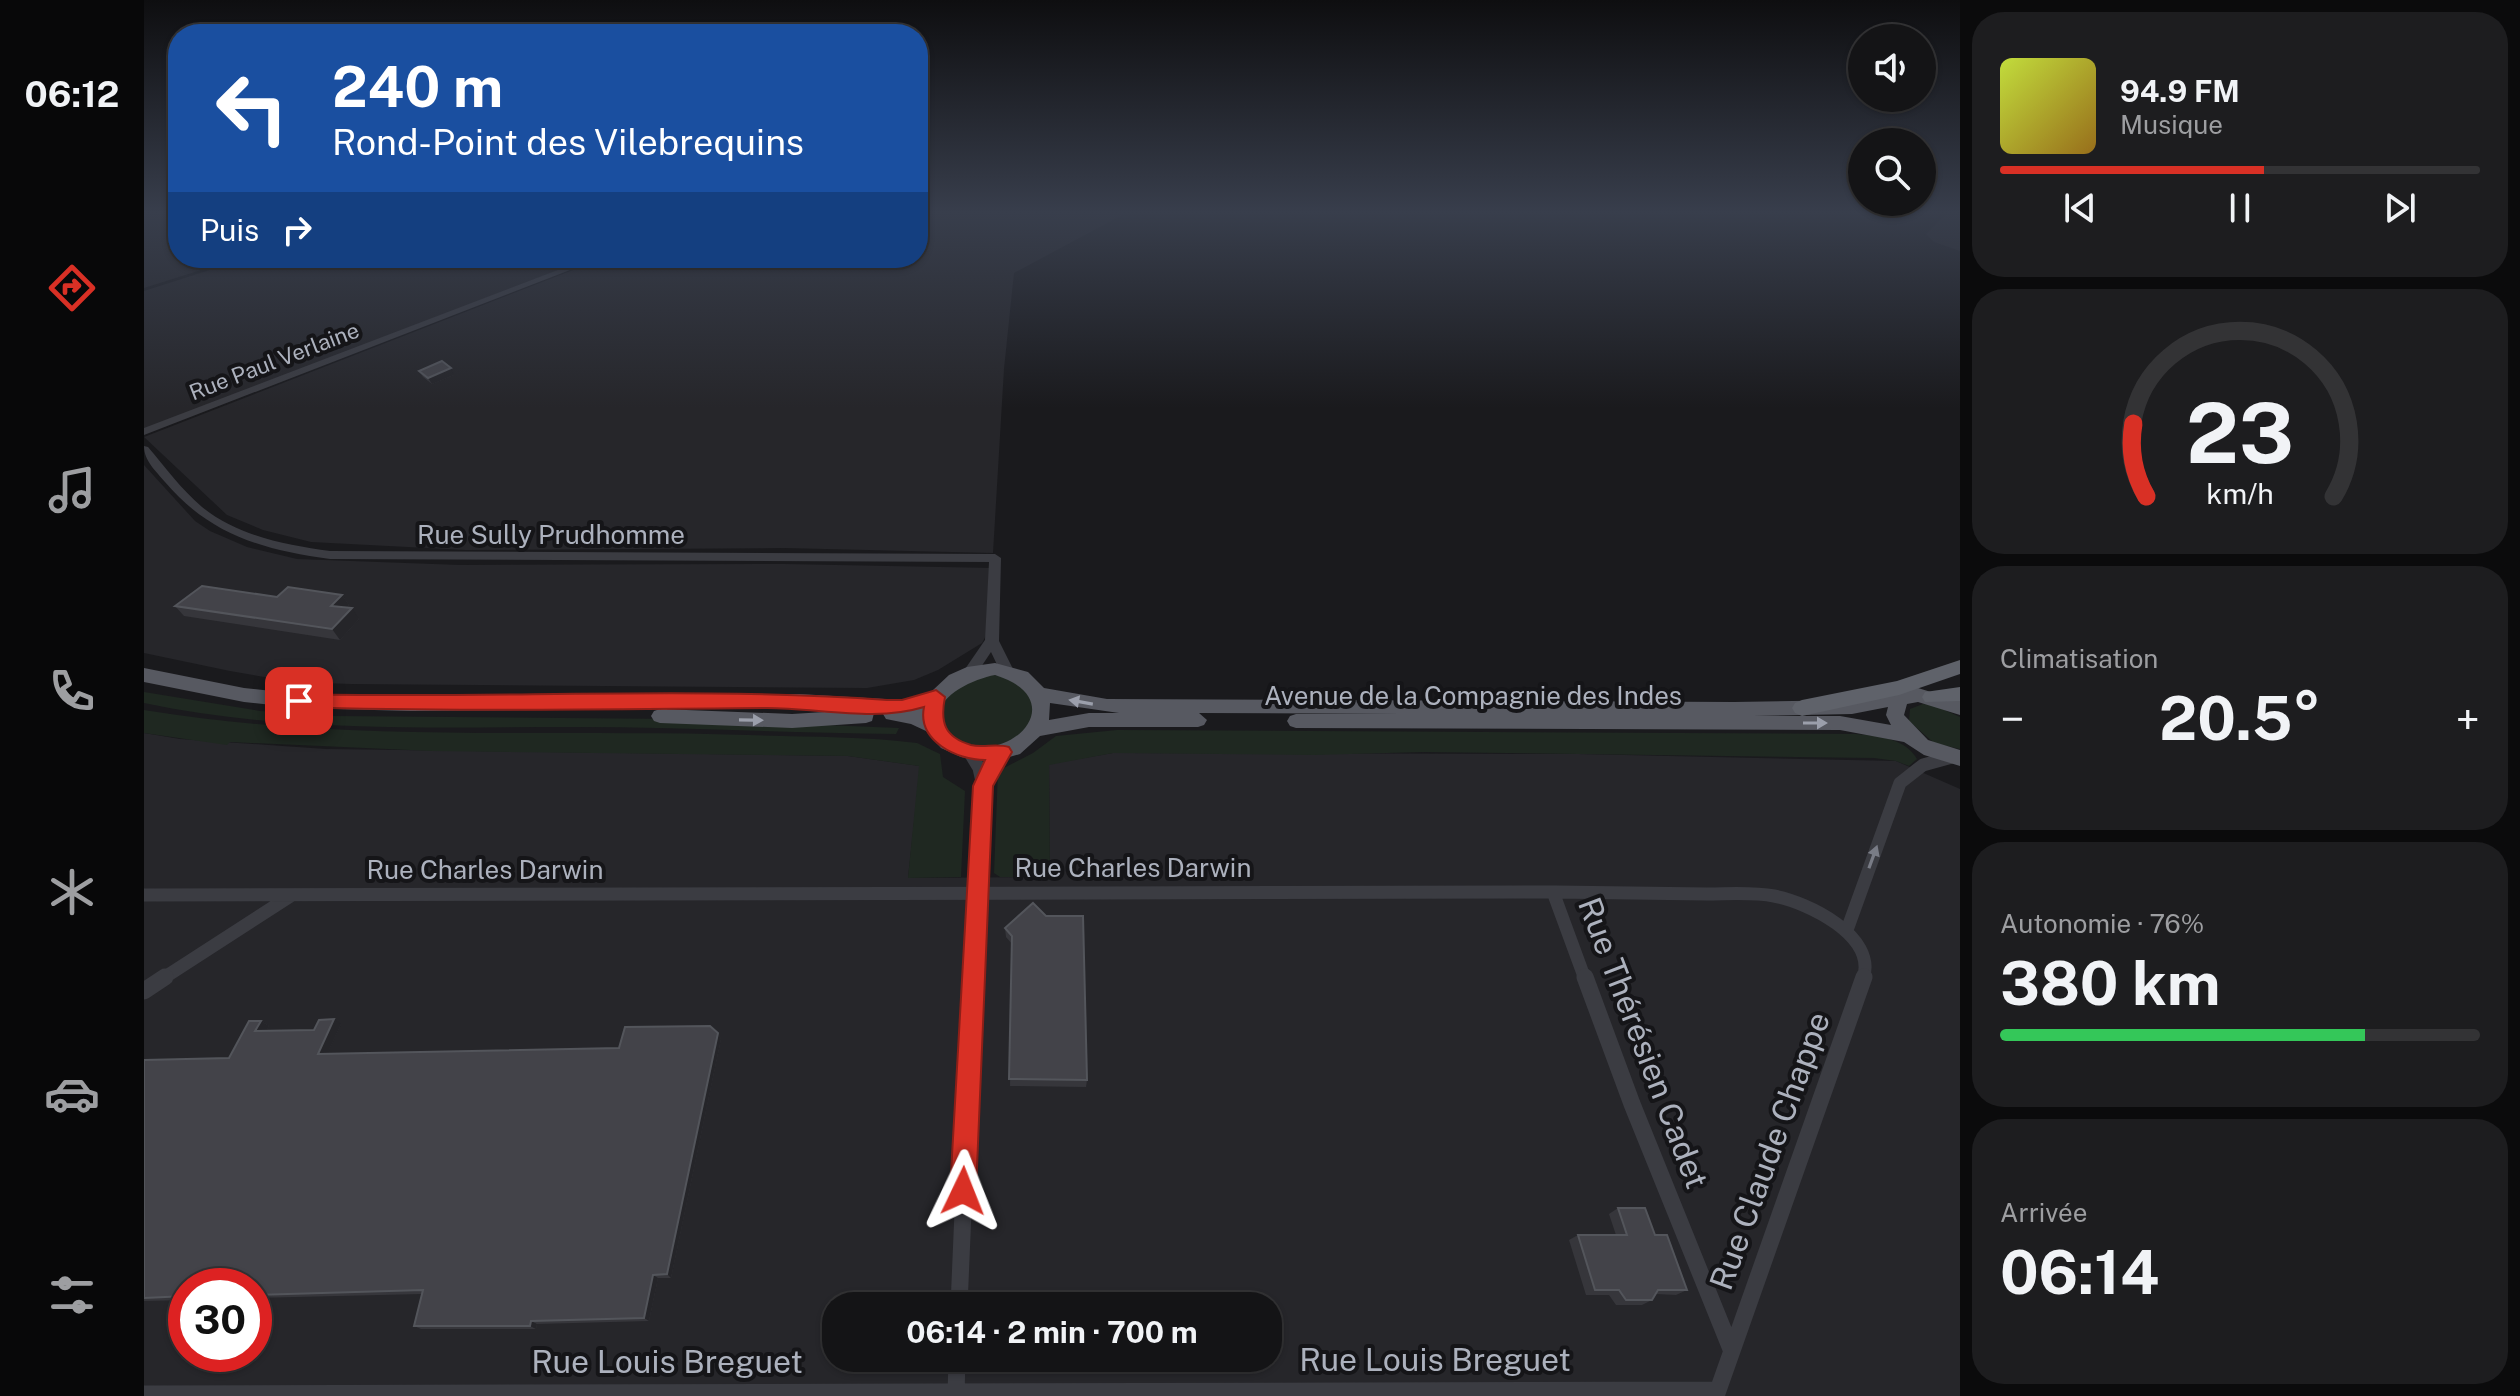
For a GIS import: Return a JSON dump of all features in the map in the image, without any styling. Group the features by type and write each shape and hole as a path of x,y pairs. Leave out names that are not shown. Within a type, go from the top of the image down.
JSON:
{"highway":[{"path":"1802,708 1899,688 1960,667"},
{"path":"1932,697 1960,694"}],"main road":[{"path":"1007,671 1026,680 1040,694 1044,711 1038,729 1023,743 1002,752 970,753 942,738 934,727 932,707 936,697 950,681 970,672 1007,671"},
{"path":"144,675 244,695 363,703 799,701 902,707 936,697"},
{"path":"144,683 225,701 303,709 792,721 902,714 934,727"},
{"name":"Avenue de la Compagnie des Indes","path":"1040,694 1123,707 1802,708 1852,707 1899,701 1918,695 1960,708"},
{"path":"1899,701 1895,715 1908,735"},
{"name":"Avenue de la Compagnie des Indes","path":"1038,729 1089,720 1840,723 1908,735 1929,749 1957,757"}],"street":[{"name":"Rue Paul Verlaine","path":"144,432 547,277"},
{"name":"Rue Sully Prudhomme","path":"144,449 177,487 217,523 276,545 330,555 995,558 992,641"},
{"path":"970,672 992,641 1007,671"},
{"path":"983,786 994,761 1002,752"},
{"path":"960,1292 983,786 979,768 970,753"},
{"path":"1847,930 1900,783 1929,761 1957,757"},
{"name":"Rue Charles Darwin","path":"144,895 1553,892 1771,895 1787,898 1847,930"},
{"name":"Rue Thérésien Cadet","path":"1553,892 1632,1104 1731,1349"},
{"path":"144,991 293,895"},
{"name":"Rue Claude Chappe","path":"1717,1393 1866,971 1863,953 1847,930"},
{"path":"956,1393 957,1372"},
{"name":"Rue Louis Breguet","path":"144,1394 1717,1393"}],"shaded area":[{"path":"144,277 178,277 144,288"},
{"path":"187,277 540,277 144,430 144,291"},
{"path":"555,277 1014,277 1004,369 993,553 784,548 466,550 311,542 263,530 227,515 144,437"},
{"path":"144,465 195,521 210,531 247,547 297,559 460,565 785,564 993,568 990,628 982,643 938,670 914,680 867,688 351,684 294,682 230,671 144,653"},
{"path":"990,674 1021,681 1039,715 1008,746 976,748 951,734 944,726 940,708 942,699 953,688"},
{"path":"144,692 260,711 332,716 677,719 899,728 896,734 304,724 197,713 144,703"},
{"path":"1923,704 1960,717 1960,749 1934,743 1909,721 1910,709"},
{"path":"144,710 294,727 370,731 748,735 917,743 940,754 943,777 965,791 961,877 908,878 919,766 848,756 432,751 230,742 227,745 144,733"},
{"path":"1117,730 1856,734 1898,742 1917,759 1909,766 1874,758 1423,752 1314,755 1113,753 1049,765 1050,877 1000,877 994,873 998,771 1033,753 1056,736"},
{"path":"144,733 180,739 326,749 848,756 920,766 908,878 1050,877 1049,764 1113,753 1580,754 1896,761 1960,789 1960,1396 144,1396"}],"building":[{"path":"442,361 451,368 428,378 419,371"},
{"path":"202,586 277,597 288,587 342,595 331,606 352,608 332,629 175,606"},
{"path":"1033,903 1046,916 1083,916 1087,1080 1009,1079 1012,936 1005,928"},
{"path":"334,1019 318,1054 619,1048 625,1027 710,1026 718,1033 667,1274 653,1275 644,1318 531,1321 530,1326 414,1326 423,1290 272,1294 272,1268 168,1268 168,1297 144,1298 144,1060 229,1058 249,1021 261,1021 255,1031 314,1030 319,1020"},
{"path":"1618,1208 1645,1208 1655,1235 1667,1235 1687,1290 1658,1290 1652,1300 1626,1300 1619,1290 1595,1290 1578,1235 1627,1235"}],"route":[{"path":"299,701 684,704 799,701 902,707 936,697 931,717 942,738 970,753 1002,752 990,768 983,786 963,1191"}]}
